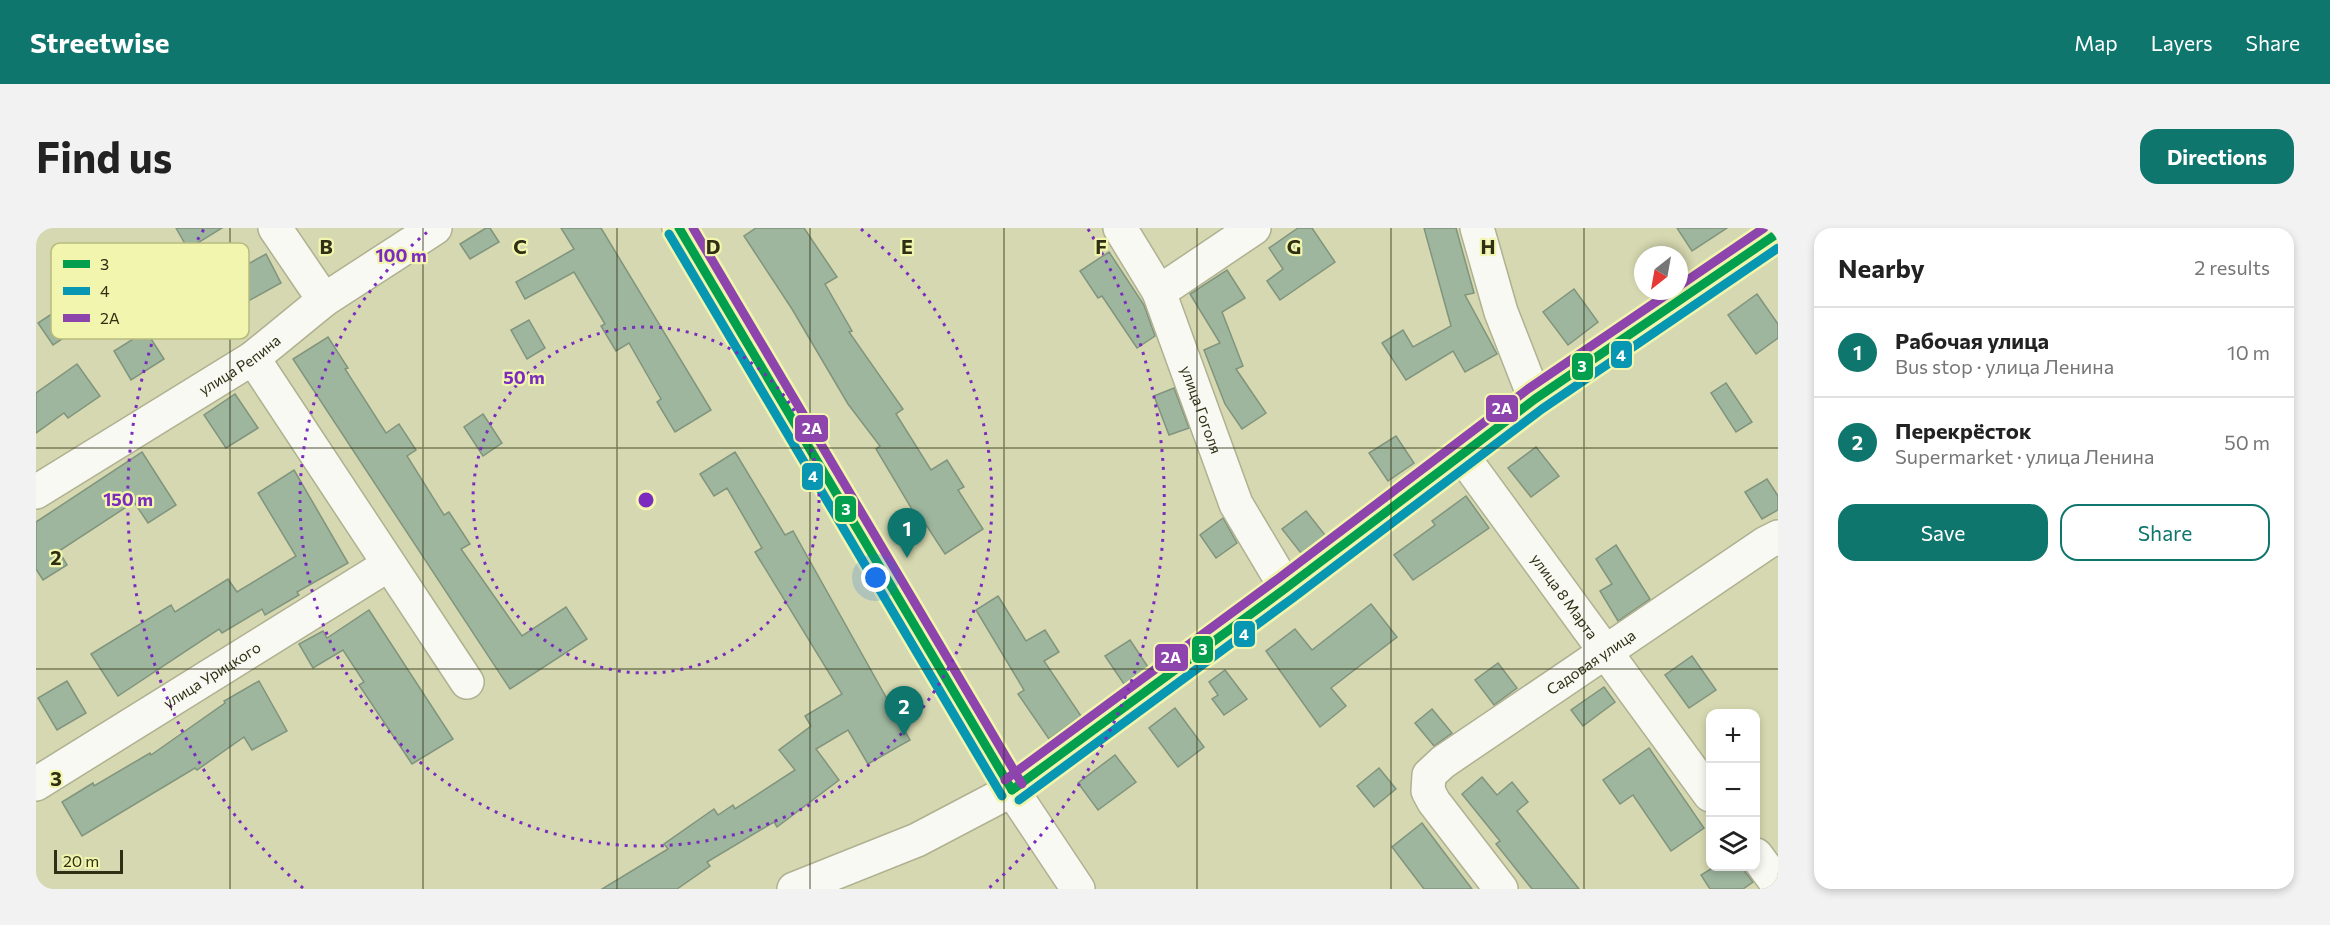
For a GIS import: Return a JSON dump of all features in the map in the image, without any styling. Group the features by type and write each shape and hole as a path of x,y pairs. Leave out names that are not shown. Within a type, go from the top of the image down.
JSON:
{"street":[{"path":"275,228 324,300"},
{"name":"улица Репина","path":"36,492 253,358 324,300 435,228"},
{"path":"679,228 1012,790 1078,889"},
{"name":"улица Гоголя","path":"1120,228 1160,292 1236,504 1286,588"},
{"path":"1160,292 1254,228"},
{"path":"1476,228 1501,312 1535,399"},
{"path":"794,889 917,840 1012,790 1286,588 1535,399 1778,233"},
{"path":"253,358 466,682"},
{"name":"улица 8 Марта","path":"1461,454 1706,790"},
{"name":"Садовая улица","path":"1501,889 1434,802 1427,782 1436,768 1604,652 1778,537"},
{"name":"улица Урицкого","path":"36,784 388,565"},
{"path":"1760,862 1778,885"}],"building":[{"path":"176,228 222,228 198,243 185,243"},
{"path":"486,228 490,228 499,242 470,259 460,244"},
{"path":"561,228 601,228 711,410 675,432 657,402 661,399 629,343 616,351 601,326 605,324 574,272 525,299 516,282 574,249"},
{"path":"756,228 804,228 837,277 825,284 852,331 849,332 903,409 896,414 931,470 947,460 964,487 958,490 983,529 945,554 919,514 916,516 876,449 880,446 848,404 792,309 744,236"},
{"path":"1298,228 1312,228 1335,262 1280,300 1267,281 1283,269 1269,248"},
{"path":"1424,228 1456,228 1474,293 1465,295 1497,354 1465,372 1453,351 1406,380 1382,343 1403,330 1413,347 1451,326"},
{"path":"1677,228 1727,228 1692,251"},
{"path":"1109,252 1144,305 1155,336 1137,348 1102,296 1098,298 1080,271"},
{"path":"266,254 281,283 249,301 249,263"},
{"path":"1227,270 1245,298 1222,312 1243,366 1236,369 1266,413 1242,429 1225,404 1204,350 1220,343 1190,294"},
{"path":"1574,289 1598,322 1568,345 1543,312"},
{"path":"1757,294 1778,324 1778,338 1756,354 1728,315"},
{"path":"51,314 51,339 62,339 53,345 38,323"},
{"path":"529,320 545,348 527,359 511,330"},
{"path":"328,337 348,368 345,369 386,433 399,424 416,450 407,456 444,515 449,512 470,544 461,549 522,636 566,607 587,639 510,689 293,359"},
{"path":"133,339 151,339 164,359 131,380 114,351"},
{"path":"77,364 100,396 68,418 64,413 36,433 36,393"},
{"path":"1726,383 1752,422 1736,432 1711,393"},
{"path":"1174,388 1189,428 1169,435 1154,396"},
{"path":"235,394 258,428 226,448 204,415"},
{"path":"483,414 502,443 483,456 464,427"},
{"path":"1396,436 1414,463 1388,481 1369,453"},
{"path":"1536,447 1559,476 1531,497 1508,468"},
{"path":"142,452 176,505 148,523 134,502 59,551 67,565 43,580 36,569 36,522"},
{"path":"735,452 785,535 793,531 910,740 868,764 848,730 816,749 839,780 777,827 774,822 707,862 710,866 677,889 602,889 668,849 664,844 714,809 718,815 733,805 735,809 795,770 779,750 811,726 805,716 842,694 755,552 762,548 727,488 714,496 700,474"},
{"path":"294,470 348,563 297,592 299,595 265,615 262,609 222,633 219,629 118,696 91,654 171,605 175,612 228,579 237,592 296,556 258,493"},
{"path":"1767,479 1778,496 1778,510 1762,519 1745,492"},
{"path":"1466,496 1489,528 1413,580 1394,555 1435,525 1432,521"},
{"path":"1306,511 1325,535 1301,553 1282,529"},
{"path":"1223,518 1237,543 1216,558 1200,535"},
{"path":"1616,545 1650,599 1618,621 1600,591 1612,584 1596,559"},
{"path":"998,596 1026,641 1045,630 1059,652 1044,661 1081,716 1049,739 1018,694 1024,690 976,610"},
{"path":"1371,604 1397,637 1331,688 1346,706 1320,727 1266,651 1295,629 1312,650"},
{"path":"369,610 453,739 412,764 359,685 364,682 343,650 313,668 299,644 323,631 327,638"},
{"path":"1130,640 1148,667 1124,684 1105,656"},
{"path":"1692,656 1716,690 1689,708 1665,675"},
{"path":"1498,663 1517,688 1494,705 1475,680"},
{"path":"1225,670 1247,699 1224,715 1212,699 1218,695 1209,682"},
{"path":"67,681 86,713 57,730 38,698"},
{"path":"259,681 287,731 252,750 244,737 197,770 195,768 82,836 62,802 93,783 94,786 150,753 151,755 225,703 224,701"},
{"path":"1604,687 1615,702 1583,726 1571,710"},
{"path":"1175,708 1204,747 1178,767 1149,728"},
{"path":"1432,709 1452,733 1434,746 1415,723"},
{"path":"1649,748 1704,828 1671,851 1633,795 1620,804 1603,780"},
{"path":"1115,755 1136,782 1098,810 1078,783"},
{"path":"1379,768 1396,789 1374,807 1357,786"},
{"path":"1482,777 1497,795 1512,782 1528,802 1517,811 1579,889 1532,889 1496,844 1500,841 1462,794"},
{"path":"1422,823 1472,889 1424,889 1392,847"},
{"path":"1708,871 1744,871 1753,882 1743,889 1710,889 1701,875"}],"transit line":[{"name":"3","path":"679,228 1012,790"},
{"name":"2А","path":"693,228 1022,784"},
{"name":"2А","path":"1688,280 1764,228"},
{"name":"3","path":"1012,790 1286,588 1535,399 1778,233"},
{"name":"4","path":"669,234 1002,796"},
{"name":"4","path":"1019,800 1293,598 1542,409 1778,248"},
{"name":"2А","path":"1005,780 1279,578 1528,389 1659,300"}],"place":[{"name":"Рабочая улица","path":"907,558"},
{"name":"Перекрёсток","path":"904,736"}]}
